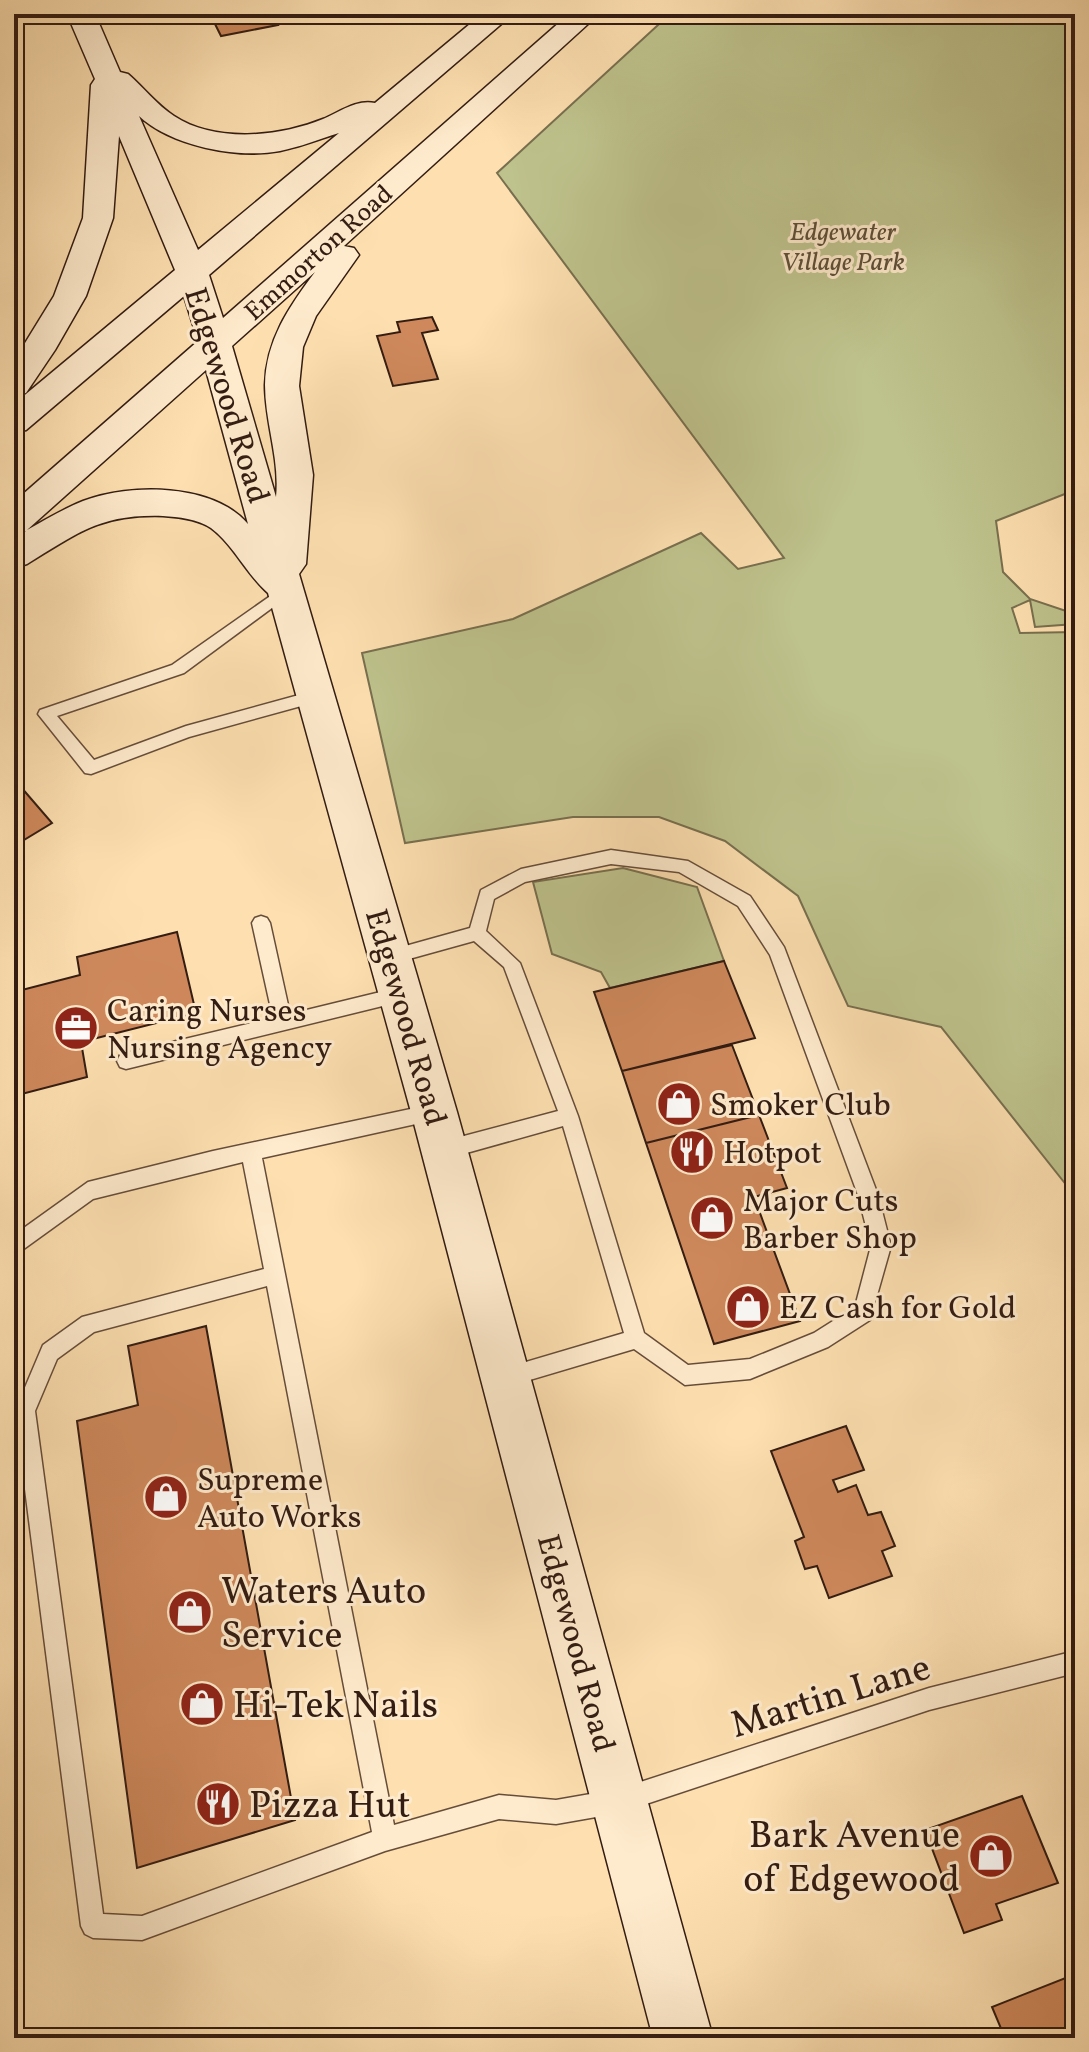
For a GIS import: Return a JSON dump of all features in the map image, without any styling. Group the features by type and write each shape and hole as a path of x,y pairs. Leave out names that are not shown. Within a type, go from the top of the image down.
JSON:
{"main road":[{"name":"Edgewood Road","path":"81,14 193,274 215,344 439,1131 683,2038"},
{"name":"Emmorton Road","path":"14,422 499,14"},
{"name":"Emmorton Road","path":"14,522 585,14"},
{"path":"105,67 164,123 217,142 250,145 276,143 332,126 418,85"},
{"path":"14,385 39,350 70,296 98,218 104,143 105,67"},
{"path":"286,590 296,475 282,386 290,334 310,299 402,177"},
{"path":"14,555 74,519 97,509 134,503 170,504 201,509 224,519 286,590"}],"lane":[{"path":"286,590 178,669 46,714 91,768 186,732 317,696"},
{"path":"126,1061 283,1023 396,976 477,933 487,895 521,876 611,857 682,866 744,901 778,952 868,1195 881,1246 863,1313 821,1340 750,1369 685,1375 636,1339 569,1116 511,963 477,933"},
{"path":"261,923 283,1023"},
{"path":"14,1247 88,1191 251,1152 569,1116"},
{"path":"251,1152 385,1839"},
{"name":"Martin Lane","path":"275,1275 89,1324 50,1352 25,1411 93,1926 142,1928 385,1839 499,1807 556,1812 619,1801 916,1703 1071,1668"},
{"path":"506,1377 636,1339"}],"green space":[{"name":"Edgewater Village Park","path":"670,14 1075,14 1075,490 996,521 1003,572 1030,599 1075,614 1075,624 1035,627 1030,600 1012,608 1020,633 1075,632 1075,1196 941,1027 848,1006 798,896 725,841 659,817 573,817 405,843 362,653 513,619 701,533 738,569 784,558 497,173"},
{"path":"623,868 697,887 724,961 610,988 601,972 552,954 533,882"}],"building":[{"path":"210,14 272,14 278,25 221,36"},
{"path":"432,317 438,330 422,333 438,379 393,386 377,336 400,332 397,322"},
{"path":"14,779 52,823 14,846"},
{"name":"Caring Nurses Nursing Agency","path":"177,932 196,1013 81,1042 87,1077 14,1096 14,992 80,975 77,957"},
{"path":"724,961 755,1038 622,1071 594,992"},
{"path":"732,1045 759,1115 646,1143 622,1071"},
{"path":"759,1115 787,1188 754,1197 800,1321 714,1344 646,1143"},
{"path":"206,1326 295,1820 137,1868 77,1421 138,1405 128,1346"},
{"path":"846,1426 864,1470 833,1480 838,1492 856,1485 868,1515 881,1512 895,1546 882,1551 892,1576 829,1598 817,1566 805,1569 795,1541 804,1537 771,1451"},
{"name":"Bark Avenue of Edgewood","path":"1022,1796 1058,1883 996,1904 1002,1920 964,1933 925,1830"},
{"path":"1068,1977 1075,1993 1075,2038 1005,2038 992,2007"}],"place":[{"name":"Caring Nurses Nursing Agency","path":"76,1028"},
{"name":"Smoker Club","path":"679,1104"},
{"name":"Hotpot","path":"692,1152"},
{"name":"Major Cuts Barber Shop","path":"712,1218"},
{"name":"EZ Cash for Gold","path":"748,1307"},
{"name":"Supreme Auto Works","path":"166,1497"},
{"name":"Waters Auto Service","path":"190,1612"},
{"name":"Hi-Tek Nails","path":"202,1704"},
{"name":"Pizza Hut","path":"218,1804"},
{"name":"Bark Avenue of Edgewood","path":"991,1856"}]}
